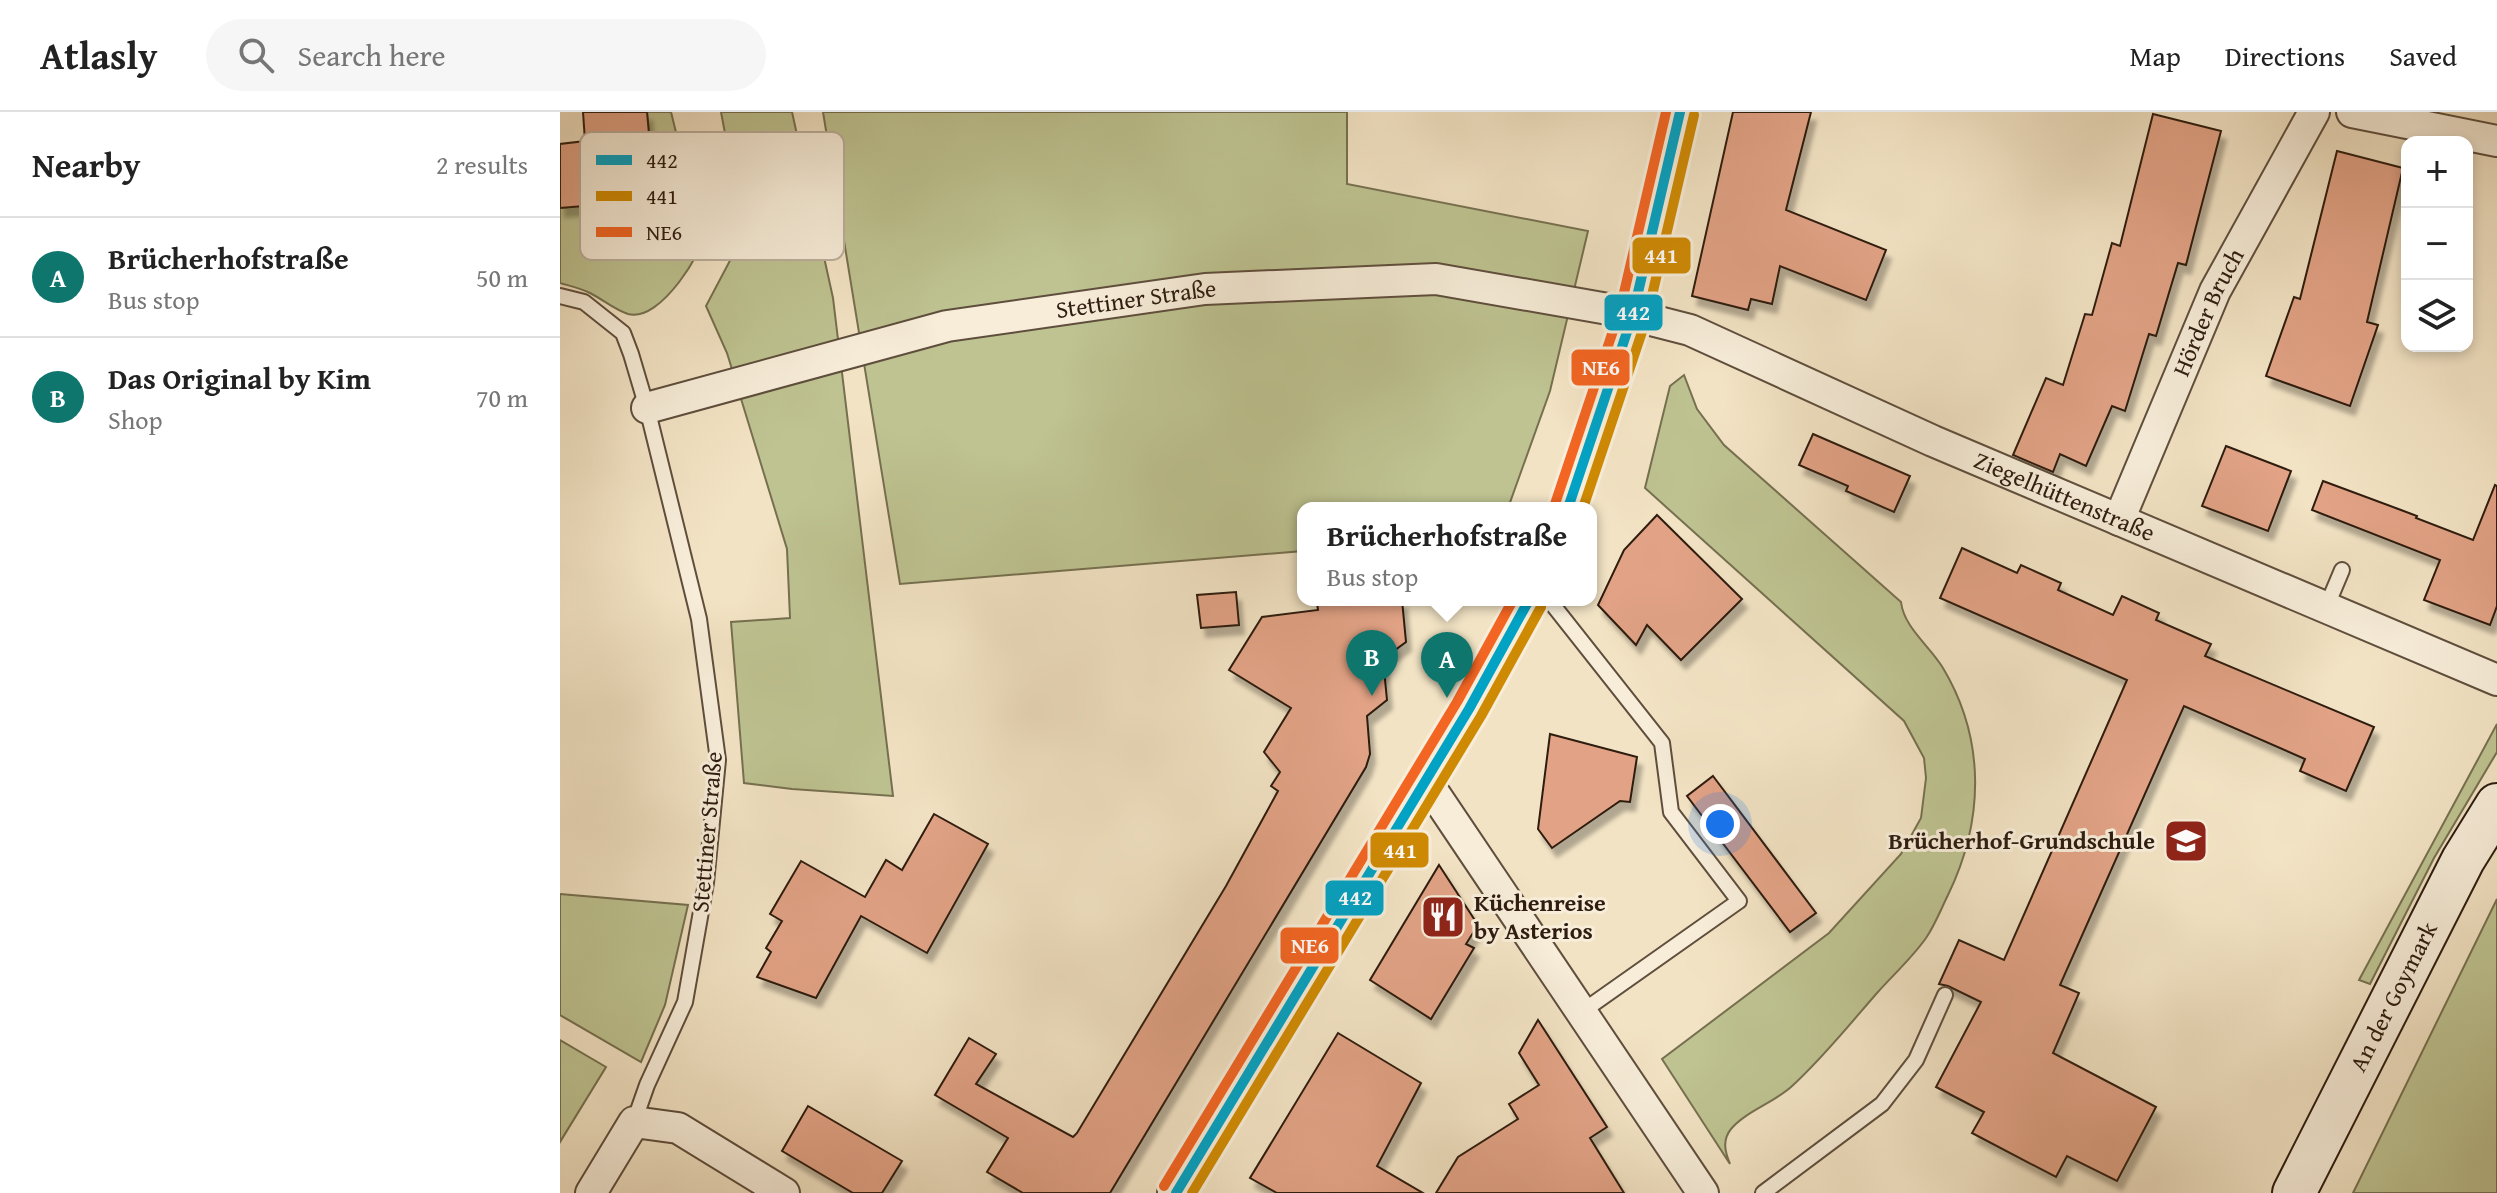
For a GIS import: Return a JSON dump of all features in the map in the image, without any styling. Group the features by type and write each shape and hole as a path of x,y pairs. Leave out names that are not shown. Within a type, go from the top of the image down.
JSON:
{"main road":[{"name":"An der Goymark","path":"2294,1193 2456,874 2497,805"}],"street":[{"path":"1570,502 1633,314 1680,112"},
{"name":"Hörder Bruch","path":"2119,520 2215,291 2314,112"},
{"path":"2352,112 2497,141"},
{"name":"Stettiner Straße","path":"647,408 947,326 1205,289 1436,279 1633,314"},
{"name":"Ziegelhüttenstraße","path":"1633,314 1690,330 1933,441 2497,680"},
{"path":"1176,1193 1469,709 1526,606"},
{"path":"1426,781 1703,1193"},
{"path":"634,1122 678,1128 784,1193"},
{"name":"Stettiner Straße","path":"591,1193 634,1122"}],"lane":[{"name":"Stettiner Straße","path":"560,296 584,302 623,333 647,408 699,619 718,760 706,883 685,1002 647,1085 634,1122"},
{"path":"2326,608 2342,570"},
{"path":"1554,606 1662,743 1671,812 1739,901 1583,1011"},
{"path":"1763,1193 1882,1104 1916,1060 1945,995"}],"green space":[{"path":"647,112 671,112 676,132 649,132"},
{"path":"721,112 792,112 796,132 725,132"},
{"path":"823,112 1347,112 1347,184 1588,231 1550,391 1510,502 1297,502 1297,551 900,584 844,241 844,132 826,132"},
{"path":"580,206 580,260 693,260 679,282 654,307 641,314 628,314 586,291 560,283 560,208"},
{"path":"730,260 825,260 833,298 893,796 744,783 731,622 790,618 787,549 727,353 706,306"},
{"path":"1684,375 1697,409 1724,445 1901,602 1912,629 1938,660 1957,695 1967,723 1975,781 1974,810 1960,867 1929,933 1802,1076 1784,1093 1731,1129 1725,1146 1730,1164 1662,1059 1829,933 1901,854 1921,818 1926,778 1924,758 1904,721 1645,488 1670,386"},
{"path":"2497,724 2497,752 2434,858 2370,984 2359,980"},
{"path":"560,894 688,905 665,1005 641,1062 560,1015"},
{"path":"2497,899 2497,1193 2353,1193"},
{"path":"560,1040 606,1067 560,1142"}],"building":[{"path":"583,112 647,112 649,132 584,132"},
{"path":"1733,112 1811,112 1786,210 1886,250 1866,300 1780,266 1772,304 1751,299 1748,310 1692,296"},
{"path":"2153,114 2221,131 2186,265 2178,263 2156,336 2149,334 2125,411 2112,406 2086,466 2060,454 2053,472 2013,455 2046,378 2063,385 2085,314 2092,315 2112,243 2120,246"},
{"path":"580,142 580,206 560,208 560,144"},
{"path":"2337,151 2401,167 2367,322 2378,325 2350,406 2266,376 2294,297 2300,299"},
{"path":"1813,434 1910,476 1894,512 1846,491 1848,486 1799,465"},
{"path":"2226,446 2291,471 2268,531 2202,506"},
{"path":"2323,481 2473,540 2497,486 2497,606 2490,625 2424,600 2440,560 2312,510"},
{"path":"1657,515 1742,599 1681,660 1647,625 1636,645 1598,605 1624,550"},
{"path":"1962,548 2017,573 2021,565 2061,583 2058,590 2113,615 2122,596 2159,613 2156,620 2211,644 2205,656 2374,727 2346,791 2300,771 2305,759 2184,706 2060,985 2079,993 2053,1053 2156,1107 2117,1181 2067,1156 2056,1177 1972,1133 1984,1112 1936,1087 1981,1002 1939,984 1959,940 2004,960 2127,680 1940,598"},
{"path":"1236,592 1239,625 1201,628 1197,595"},
{"path":"1317,606 1403,606 1406,642 1383,659 1387,700 1367,716 1370,754 1366,767 1110,1193 1023,1193 987,1172 1008,1138 935,1095 969,1038 996,1054 976,1084 1073,1137 1077,1133 1226,886 1278,791 1271,786 1280,772 1264,752 1291,708 1229,670 1262,617 1318,610"},
{"path":"1550,734 1637,757 1630,802 1620,801 1552,848 1538,829"},
{"path":"1713,776 1816,913 1790,932 1687,796"},
{"path":"934,814 988,844 927,953 861,916 816,998 757,977 771,952 766,948 782,921 770,914 801,861 865,897 886,860 902,870"},
{"path":"1439,865 1478,925 1466,944 1474,948 1431,1019 1370,980"},
{"path":"1538,1020 1607,1127 1590,1138 1624,1193 1436,1193 1458,1157 1518,1119 1509,1104 1539,1085 1519,1053"},
{"path":"1338,1033 1421,1083 1377,1166 1423,1193 1277,1193 1250,1178"},
{"path":"808,1106 902,1161 882,1193 853,1193 782,1151"}],"transit line":[{"name":"NE6","path":"1556,502 1620,310 1666,112"},
{"name":"442","path":"1570,502 1633,314 1680,112"},
{"name":"441","path":"1585,502 1647,317 1694,115"},
{"name":"NE6","path":"1164,1186 1457,702 1510,606"},
{"name":"442","path":"1176,1193 1469,709 1526,606"},
{"name":"441","path":"1192,1193 1481,716 1541,607"}],"place":[{"name":"Das Original by Kim","path":"1372,696"},
{"name":"Brücherhofstraße","path":"1447,698"},
{"name":"Brücherhof-Grundschule","path":"2186,841"},
{"name":"Küchenreise by Asterios","path":"1443,917"}]}
